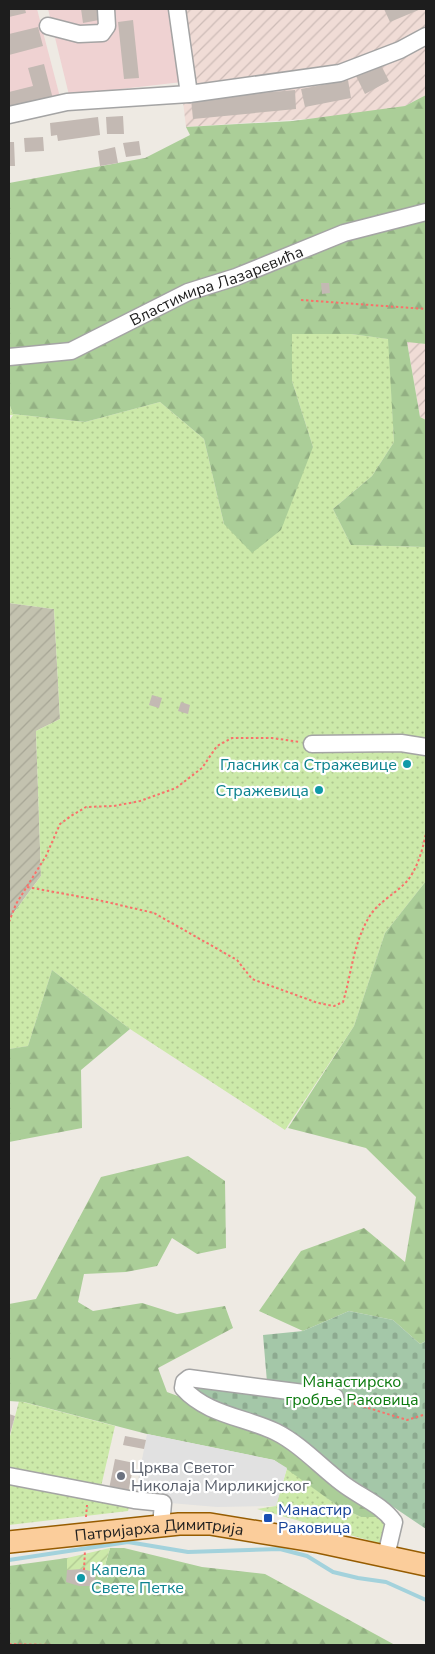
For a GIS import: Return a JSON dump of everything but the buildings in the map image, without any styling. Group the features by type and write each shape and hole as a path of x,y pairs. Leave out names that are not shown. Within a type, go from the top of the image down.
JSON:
{"main road":[{"name":"Патријарха Димитрија","path":"9,1542 85,1544 161,1526 192,1523 218,1525 426,1565"}],"street":[{"path":"48,26 79,34 102,33 107,26 106,9"},
{"path":"177,9 186,94"},
{"path":"9,114 67,102 186,94 340,73 400,50 426,36"},
{"name":"Властимира Лазаревића","path":"9,358 71,351 188,292 236,277 344,234 426,212"},
{"path":"312,744 401,743 426,747"},
{"path":"335,1397 189,1378 184,1382 183,1388 189,1395 213,1409 278,1433 344,1484 386,1511 394,1522 386,1556"},
{"path":"9,1476 88,1492 163,1503 161,1526"}],"path":[{"path":"301,300 426,309"},
{"path":"9,922 16,904 46,856 60,824 86,807 114,806 140,801 176,788 202,768 217,746 232,738 272,738 312,744"},
{"path":"28,887 154,913 237,960 252,979 318,1003 334,1006 343,1002 358,937 372,914 386,898 408,880 422,851 426,833"},
{"path":"335,1397 407,1420 426,1414"},
{"path":"84,1570 88,1492"},
{"path":"9,1644 56,1645"}],"shaded area":[{"path":"9,9 37,9 60,97 9,110"},
{"path":"48,9 172,9 182,82 69,95"},
{"path":"172,9 426,9 426,95 405,106 349,116 186,127"},
{"path":"407,341 426,344 426,420 420,417"},
{"path":"9,603 54,609 60,719 36,731 41,876 9,919"},
{"path":"147,1434 274,1460 287,1468 276,1506 217,1507 134,1500"}],"green space":[{"path":"426,95 426,344 407,342 420,417 426,420 426,547 351,545 333,509 372,476 394,442 388,339 351,334 292,334 292,381 313,447 281,530 252,553 224,524 204,439 160,402 85,422 13,414 9,403 9,183 145,158 190,135 186,127 293,121 405,106"},
{"path":"292,334 351,334 389,339 394,442 372,476 333,509 351,545 426,547 426,881 385,933 354,1026 285,1130 130,1029 52,970 28,1046 9,1049 9,919 41,876 36,731 60,719 54,609 9,603 9,421 13,415 9,415 9,403 13,414 85,422 160,402 204,439 224,524 313,447 292,381"},
{"path":"426,881 426,1341 420,1344 393,1320 349,1311 303,1331 259,1311 301,1251 364,1228 405,1262 416,1197 366,1148 288,1128 354,1026 385,933"},
{"path":"52,970 130,1029 81,1070 82,1128 9,1142 9,1049 28,1046"},
{"path":"188,1156 225,1181 226,1248 197,1254 172,1238 157,1266 126,1272 84,1274 78,1302 93,1311 142,1303 177,1314 225,1306 233,1328 158,1368 167,1392 234,1417 296,1446 378,1517 361,1517 338,1506 274,1460 147,1434 24,1402 9,1401 9,1304 36,1299 101,1177"},
{"name":"Манастирско гробље Раковица","path":"349,1311 393,1320 420,1344 426,1341 426,1529 275,1427 207,1402 191,1390 194,1382 267,1382 263,1335 303,1331"},
{"path":"19,1401 115,1426 100,1491 132,1498 128,1511 9,1525 9,1440"},
{"path":"287,1468 338,1506 361,1517 378,1517 386,1523 382,1544 257,1509 276,1506"},
{"path":"110,1548 124,1548 202,1567 265,1574 395,1645 9,1645 9,1566 67,1558 68,1570 103,1572"},
{"path":"110,1548 103,1572 67,1570 67,1558"}],"waterway":[{"path":"9,1560 128,1542 188,1552 280,1549 307,1556 333,1572 386,1582 426,1600"}],"place":[{"name":"Гласник са Стражевице","path":"407,764"},
{"name":"Стражевица","path":"319,790"},
{"name":"Црква Светог Николаја Мирликијског","path":"121,1476"},
{"name":"Манастир Раковица","path":"268,1518"},
{"name":"Капела Свете Петке","path":"81,1578"}]}
